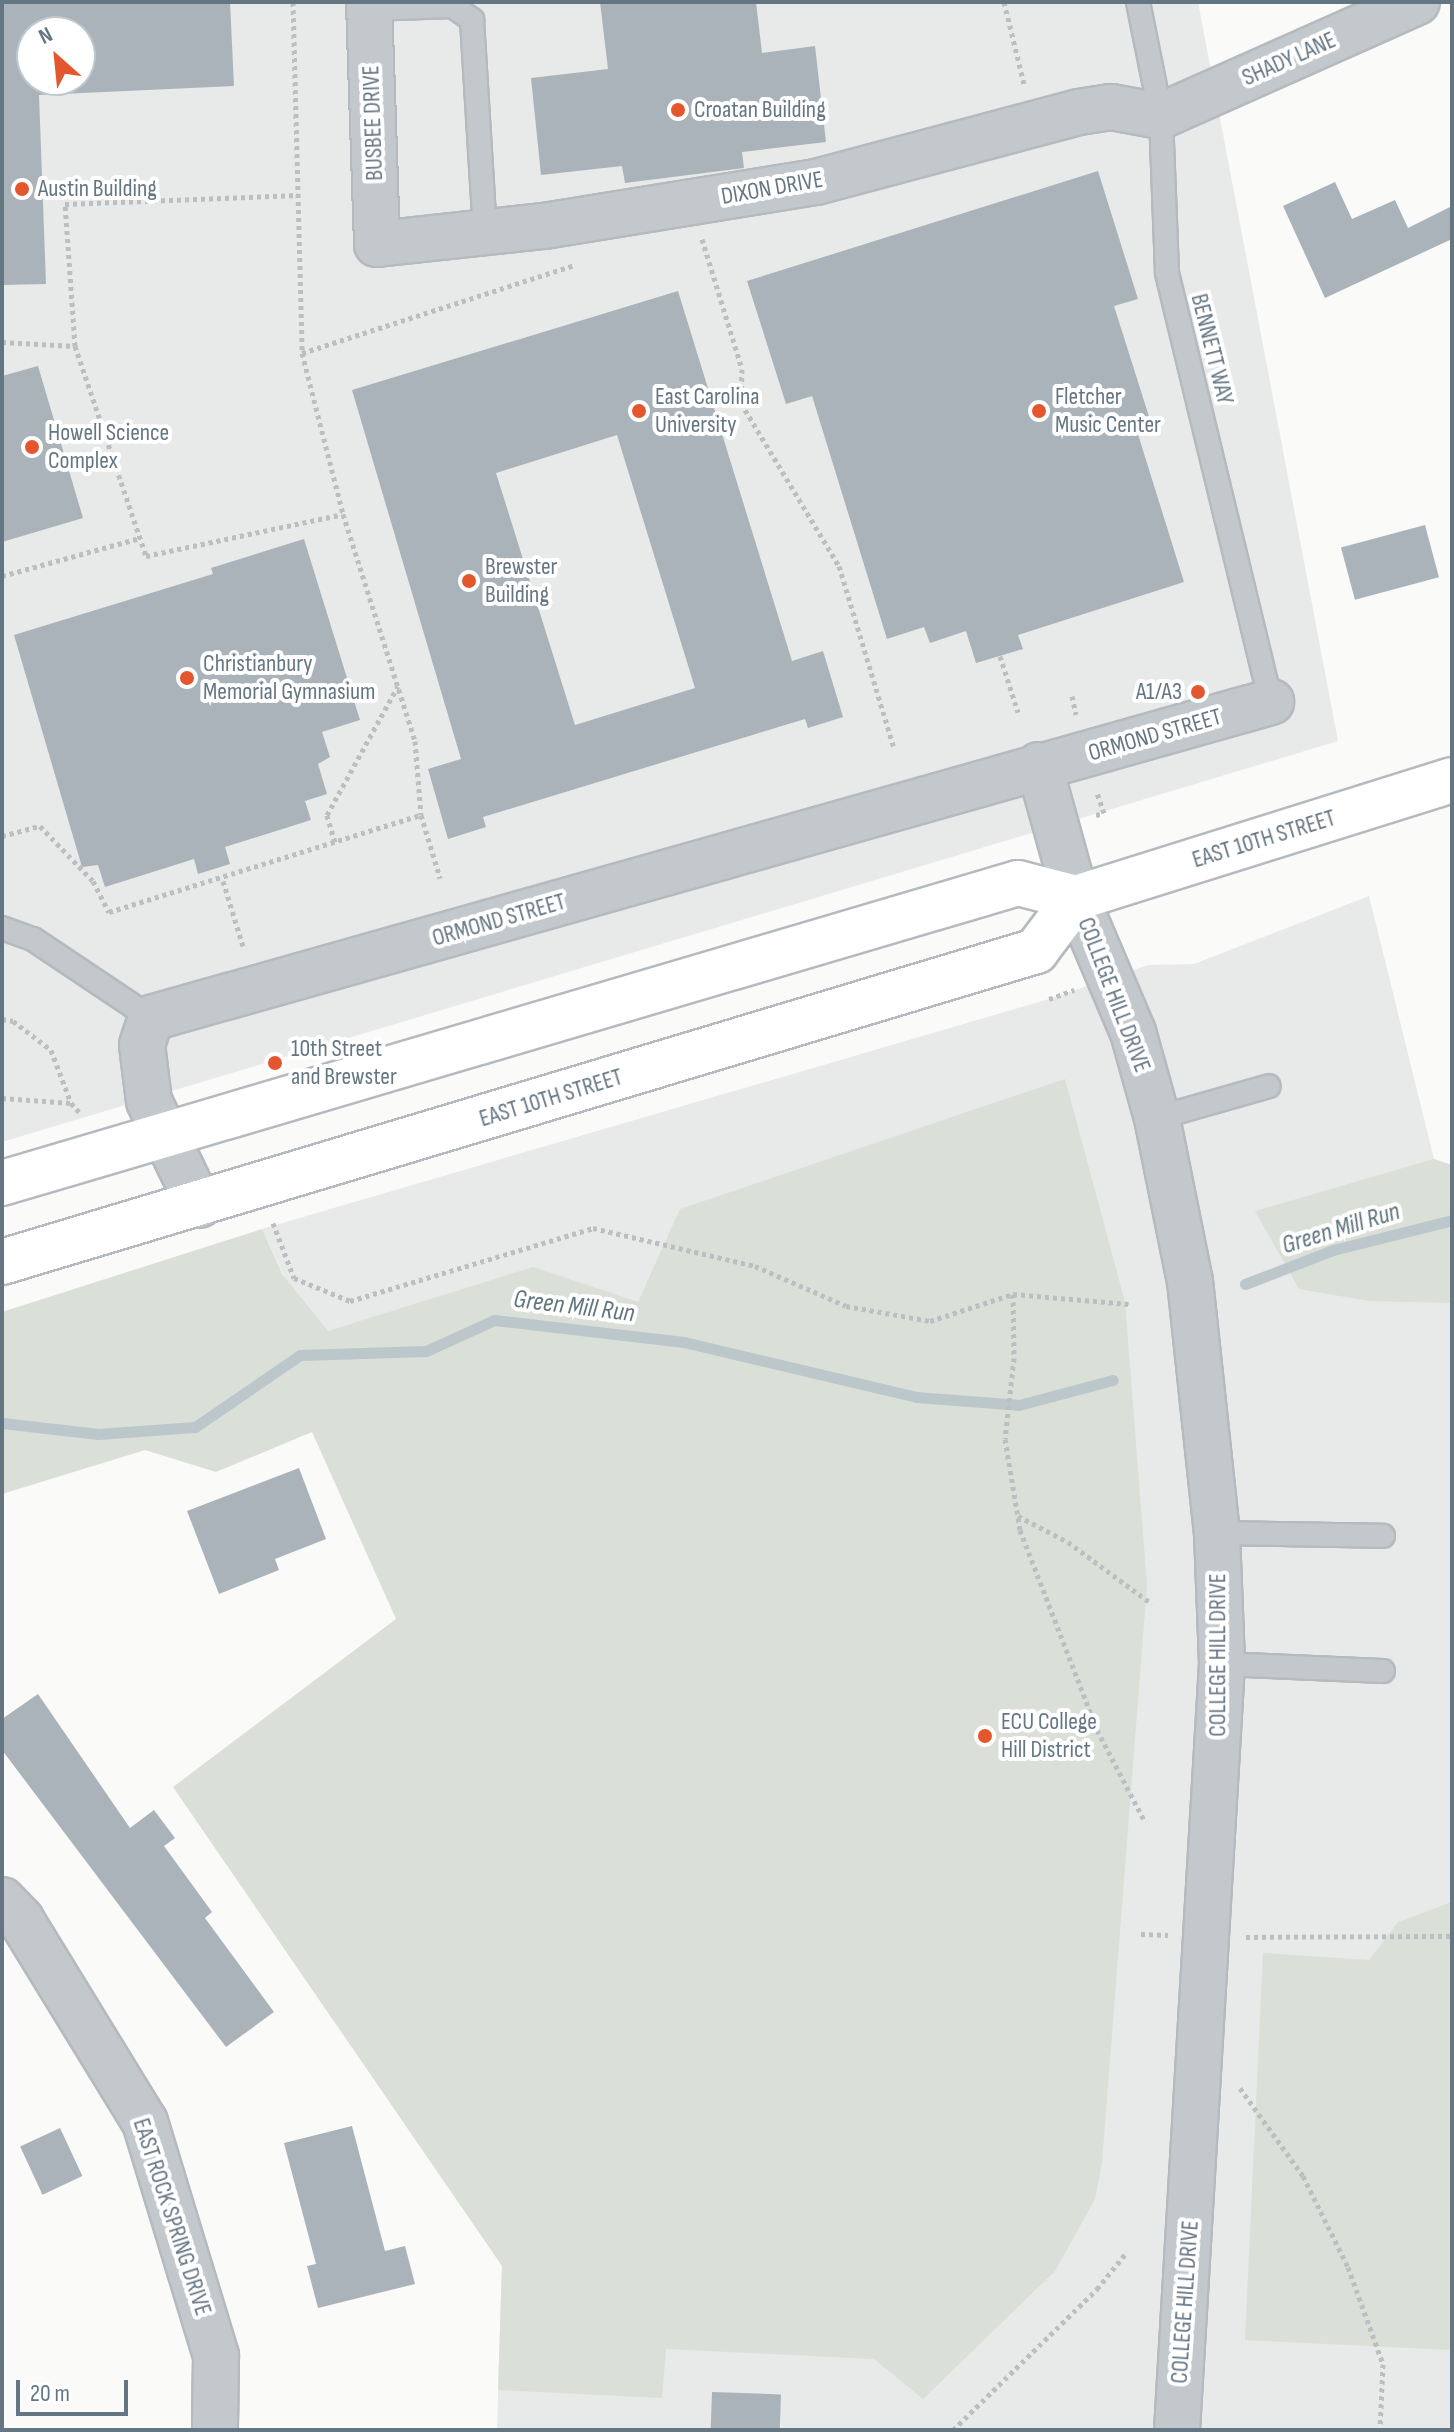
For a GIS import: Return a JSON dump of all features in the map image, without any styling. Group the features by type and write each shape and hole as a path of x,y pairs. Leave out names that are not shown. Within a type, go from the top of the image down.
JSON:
{"main road":[{"name":"EAST 10TH STREET","path":"2,1262 1036,951 1076,898 1452,780"},
{"path":"2,1183 1018,883 1076,898"}],"street":[{"name":"SHADY LANE","path":"1161,116 1417,2"},
{"name":"BUSBEE DRIVE","path":"370,6 377,244"},
{"name":"DIXON DRIVE","path":"377,244 485,232 816,182 1079,112 1111,107 1161,116"},
{"name":"ORMOND STREET","path":"151,1018 1271,702"},
{"path":"1039,765 1076,898"},
{"name":"COLLEGE HILL DRIVE","path":"1076,898 1133,1032 1157,1118 1190,1281 1217,1533 1222,1664 1177,2430"},
{"path":"151,1018 142,1045 143,1071 162,1134 199,1205"},
{"name":"EAST ROCK SPRING DRIVE","path":"2,1900 21,1920 145,2122 216,2356 215,2430"}],"lane":[{"name":"BENNETT WAY","path":"1138,2 1161,116 1167,273 1271,702"},
{"path":"370,6 453,6 472,20 485,232"},
{"path":"2,928 33,939 151,1018"},
{"path":"1157,1118 1269,1086"},
{"path":"1217,1533 1383,1536"},
{"path":"1222,1664 1383,1671"}],"path":[{"path":"293,2 302,353 343,514 415,741 421,815 440,878"},
{"path":"1004,2 1025,89"},
{"path":"298,195 65,204 75,346 146,556 343,514"},
{"path":"698,226 742,369 741,403 839,566 894,748"},
{"path":"302,353 591,260"},
{"path":"2,342 75,346"},
{"path":"2,576 140,538"},
{"path":"1000,656 1018,712"},
{"path":"335,842 327,815 398,685"},
{"path":"2,836 40,826 93,881 109,912 223,881 421,815"},
{"path":"223,881 243,946"},
{"path":"2,1019 13,1021 51,1050 71,1103 81,1114"},
{"path":"2,1098 71,1103"},
{"path":"268,1207 294,1278 350,1301 593,1228 755,1266 846,1306 930,1321 1013,1294 1129,1304"},
{"path":"1013,1294 1014,1358 1005,1439 1017,1516 1097,1730 1145,1822"},
{"path":"1017,1516 1068,1542 1152,1604"},
{"path":"1242,1937 1452,1936"},
{"path":"1235,2082 1303,2176 1348,2267 1383,2364 1380,2430"},
{"path":"953,2430 1097,2289 1127,2252"}],"shaded area":[{"name":"East Carolina University","path":"2,2 1198,2 1338,741 2,1142"},
{"name":"ECU College Hill District","path":"1369,896 1434,1159 1452,1259 1452,2430 497,2430 525,1485 395,1511 262,1229 1049,999 1148,965 1194,964"},
{"path":"1065,1079 1125,1302 1147,1585 1102,2163 1095,2199 1055,2271 923,2399 874,2359 666,2349 662,2398 498,2390 502,2266 173,1787 396,1619 312,1432 216,1472 145,1450 2,1494 2,1312 262,1229 283,1275 328,1331 533,1267 638,1302 680,1209"},
{"path":"1434,1159 1452,1165 1452,1303 1369,1301 1299,1289 1255,1211"},
{"path":"1452,1902 1452,2350 1245,2340 1263,1953 1369,1960 1398,1922"}],"building":[{"name":"Austin Building","path":"230,2 234,86 96,92 96,16 16,16 16,96 39,96 46,284 2,285 2,4"},
{"name":"Croatan Building","path":"600,2 756,2 762,53 815,46 826,142 742,152 744,168 625,183 622,166 541,175 531,78 608,69"},
{"name":"Fletcher Music Center","path":"1098,171 1138,299 1114,306 1152,426 1137,431 1184,582 1018,635 1023,649 976,663 966,631 930,643 924,627 887,639 812,396 786,404 747,281"},
{"path":"1335,182 1352,219 1395,200 1408,228 1452,206 1452,239 1325,298 1283,206"},
{"name":"Brewster Building","path":"678,291 792,661 823,651 843,717 808,728 805,719 483,817 486,827 448,839 428,769 461,759 352,390","holes":["617,435 695,688 575,725 496,473"]},
{"name":"Howell Science Complex","path":"38,366 83,518 2,542 2,376"},
{"path":"1425,525 1439,577 1355,600 1341,548"},
{"name":"Christianbury Memorial Gymnasium","path":"304,539 360,720 322,732 330,757 318,764 327,794 305,801 311,820 225,847 230,864 198,874 194,859 105,887 98,865 82,867 14,635 213,574 211,568"},
{"path":"299,1468 326,1539 275,1559 279,1570 219,1594 187,1511"},
{"path":"38,1694 130,1828 154,1810 175,1838 164,1846 212,1912 205,1918 274,2012 226,2047 2,1750 2,1719"},
{"path":"352,2126 385,2251 405,2246 415,2284 318,2308 307,2266 316,2264 284,2143"},
{"path":"60,2128 82,2176 43,2195 20,2147"},
{"path":"712,2392 781,2394 780,2430 711,2430"}],"waterway":[{"name":"Green Mill Run","path":"1245,1284 1333,1250 1452,1220"},
{"name":"Green Mill Run","path":"2,1423 98,1434 195,1427 300,1355 426,1351 494,1320 684,1342 916,1397 1019,1405 1113,1380"}],"place":[{"name":"Croatan Building","path":"678,110"},
{"name":"Austin Building","path":"22,189"},
{"name":"East Carolina University","path":"639,411"},
{"name":"Fletcher Music Center","path":"1039,411"},
{"name":"Howell Science Complex","path":"32,447"},
{"name":"Brewster Building","path":"469,581"},
{"name":"Christianbury Memorial Gymnasium","path":"187,678"},
{"name":"A1/A3","path":"1198,692"},
{"name":"10th Street and Brewster","path":"275,1063"},
{"name":"ECU College Hill District","path":"985,1736"}]}
